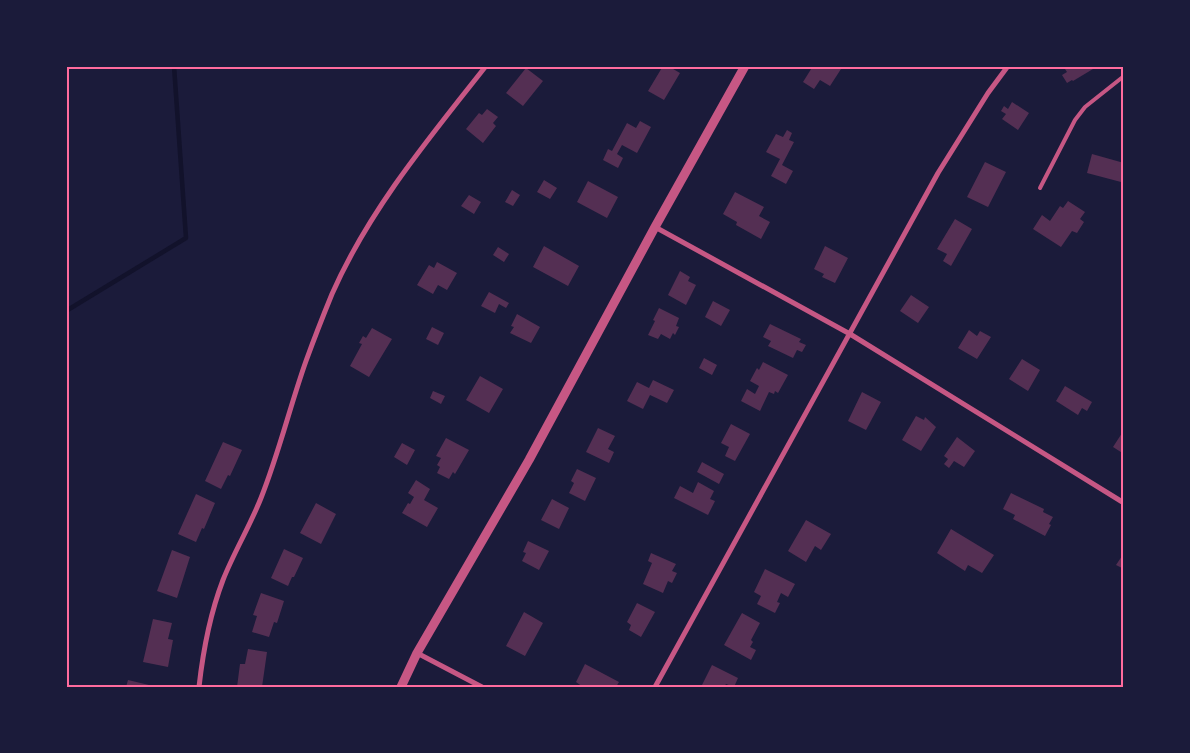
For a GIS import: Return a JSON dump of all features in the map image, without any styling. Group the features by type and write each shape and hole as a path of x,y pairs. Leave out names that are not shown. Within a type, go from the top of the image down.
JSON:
{"street":[{"path":"199,687 209,626 223,580 260,499 306,361 333,293 363,234 412,160 486,66"},
{"path":"401,687 417,653 529,460 655,227 745,66"},
{"path":"654,687 938,173 988,93 1008,66"},
{"path":"655,227 850,334 1124,503"},
{"path":"417,653 482,687"}],"lane":[{"path":"1040,188 1075,120 1085,107 1124,76"}],"building":[{"path":"663,66 668,66 680,73 664,100 648,91"},
{"path":"813,66 836,66 841,69 830,86 820,80 814,89 803,82"},
{"path":"1063,66 1098,66 1067,83 1062,75 1067,72"},
{"path":"526,68 543,81 523,106 506,93"},
{"path":"1012,102 1029,113 1018,130 1002,119 1006,114 1001,111 1004,106 1008,109"},
{"path":"487,109 498,117 493,123 496,126 483,143 466,129 479,113 482,115"},
{"path":"640,121 651,127 637,153 622,145 617,154 623,158 618,168 603,160 608,149 612,151 627,123 636,128"},
{"path":"787,130 792,133 789,140 794,142 782,165 793,171 786,184 771,176 780,159 766,152 776,134 783,137"},
{"path":"1092,154 1124,163 1121,182 1087,173"},
{"path":"985,162 1006,172 988,207 967,197"},
{"path":"544,180 557,188 550,199 537,192"},
{"path":"588,181 618,197 607,218 577,202"},
{"path":"512,190 520,195 513,206 505,202"},
{"path":"735,192 764,207 759,216 770,222 761,239 736,225 737,222 723,214"},
{"path":"469,195 481,202 474,214 461,206"},
{"path":"1068,201 1085,212 1080,219 1084,222 1077,233 1072,231 1061,247 1033,229 1042,215 1050,221 1060,206 1063,208"},
{"path":"955,219 972,229 951,266 943,261 947,254 937,249"},
{"path":"544,246 579,266 568,286 533,267"},
{"path":"825,246 848,258 835,283 822,277 824,274 814,269"},
{"path":"498,247 509,254 504,262 493,255"},
{"path":"437,262 457,273 447,290 438,285 433,294 417,285 429,265 434,268"},
{"path":"680,271 690,277 688,281 696,285 686,305 668,295"},
{"path":"489,292 509,303 506,308 499,304 495,313 481,306"},
{"path":"911,295 929,307 918,323 900,311"},
{"path":"713,301 730,310 721,326 705,317"},
{"path":"659,308 679,318 676,326 679,327 675,335 673,333 670,339 661,334 658,339 648,335"},
{"path":"517,314 540,327 531,343 510,333 514,327 511,326"},
{"path":"770,324 801,339 799,342 806,345 802,352 797,350 793,358 768,346 771,341 763,337"},
{"path":"432,327 444,333 438,345 426,339"},
{"path":"372,328 392,339 369,377 350,366 362,344 359,343 363,336 366,338"},
{"path":"969,330 977,336 980,331 991,337 977,359 958,348"},
{"path":"704,358 717,365 712,375 699,368"},
{"path":"1022,359 1040,370 1028,391 1009,379"},
{"path":"763,362 788,375 778,393 775,391 774,394 769,392 760,411 741,401 747,389 755,394 759,386 750,381 757,368 759,370"},
{"path":"480,376 503,389 489,413 466,400"},
{"path":"653,380 674,390 667,403 650,395 643,409 627,401 637,382 649,388"},
{"path":"1065,386 1092,402 1087,411 1082,408 1078,415 1056,401"},
{"path":"433,391 445,396 441,404 430,398"},
{"path":"862,392 881,402 866,430 848,421"},
{"path":"916,416 924,420 925,417 936,427 921,451 902,440"},
{"path":"731,424 750,434 735,461 725,456 729,447 721,443"},
{"path":"598,428 615,436 608,449 614,452 609,463 586,452"},
{"path":"1124,430 1124,454 1113,447"},
{"path":"957,437 975,451 964,467 954,461 949,468 944,464 948,459 944,456"},
{"path":"446,438 469,450 455,474 453,472 449,479 437,473 440,467 437,465 441,458 436,456"},
{"path":"223,442 242,450 230,476 228,475 221,489 205,481"},
{"path":"402,443 415,450 407,465 394,457"},
{"path":"702,462 724,474 719,484 697,472"},
{"path":"577,469 596,478 585,501 569,493 574,483 571,481"},
{"path":"416,480 430,489 424,500 438,508 427,527 402,513 414,497 408,493"},
{"path":"698,482 714,491 710,499 715,501 708,515 674,498 680,486 693,493"},
{"path":"1011,493 1044,509 1043,512 1053,517 1045,536 1013,519 1015,515 1003,509"},
{"path":"196,494 215,503 196,542 178,534"},
{"path":"552,499 569,508 559,529 541,520"},
{"path":"316,503 336,514 321,544 300,533"},
{"path":"806,520 831,534 821,550 815,546 806,562 788,551"},
{"path":"951,529 994,555 982,573 968,565 965,571 937,553"},
{"path":"528,541 549,551 539,570 522,561 526,553 523,552"},
{"path":"284,549 303,558 288,586 271,578"},
{"path":"172,550 190,557 177,598 157,591"},
{"path":"651,553 676,564 672,571 677,573 672,583 668,581 663,593 643,584 652,563 648,561"},
{"path":"1122,556 1124,557 1124,569 1116,565"},
{"path":"765,569 795,584 788,597 781,593 777,602 780,603 775,613 757,604 761,596 754,592"},
{"path":"261,593 284,601 277,623 274,622 269,637 252,632 257,616 253,615"},
{"path":"637,603 655,612 641,637 629,630 631,625 627,622"},
{"path":"524,612 543,623 525,656 506,646"},
{"path":"742,613 760,623 751,640 753,642 750,647 756,650 751,660 724,645"},
{"path":"153,619 172,623 168,639 173,640 168,667 143,662"},
{"path":"248,649 267,652 262,687 237,687 240,664 245,664"},
{"path":"585,664 619,682 616,687 583,687 576,682"},
{"path":"712,665 738,678 734,687 726,684 724,687 701,687"},
{"path":"128,680 149,685 148,687 126,687"}],"waterway":[{"path":"66,311 186,238 174,66"}]}
